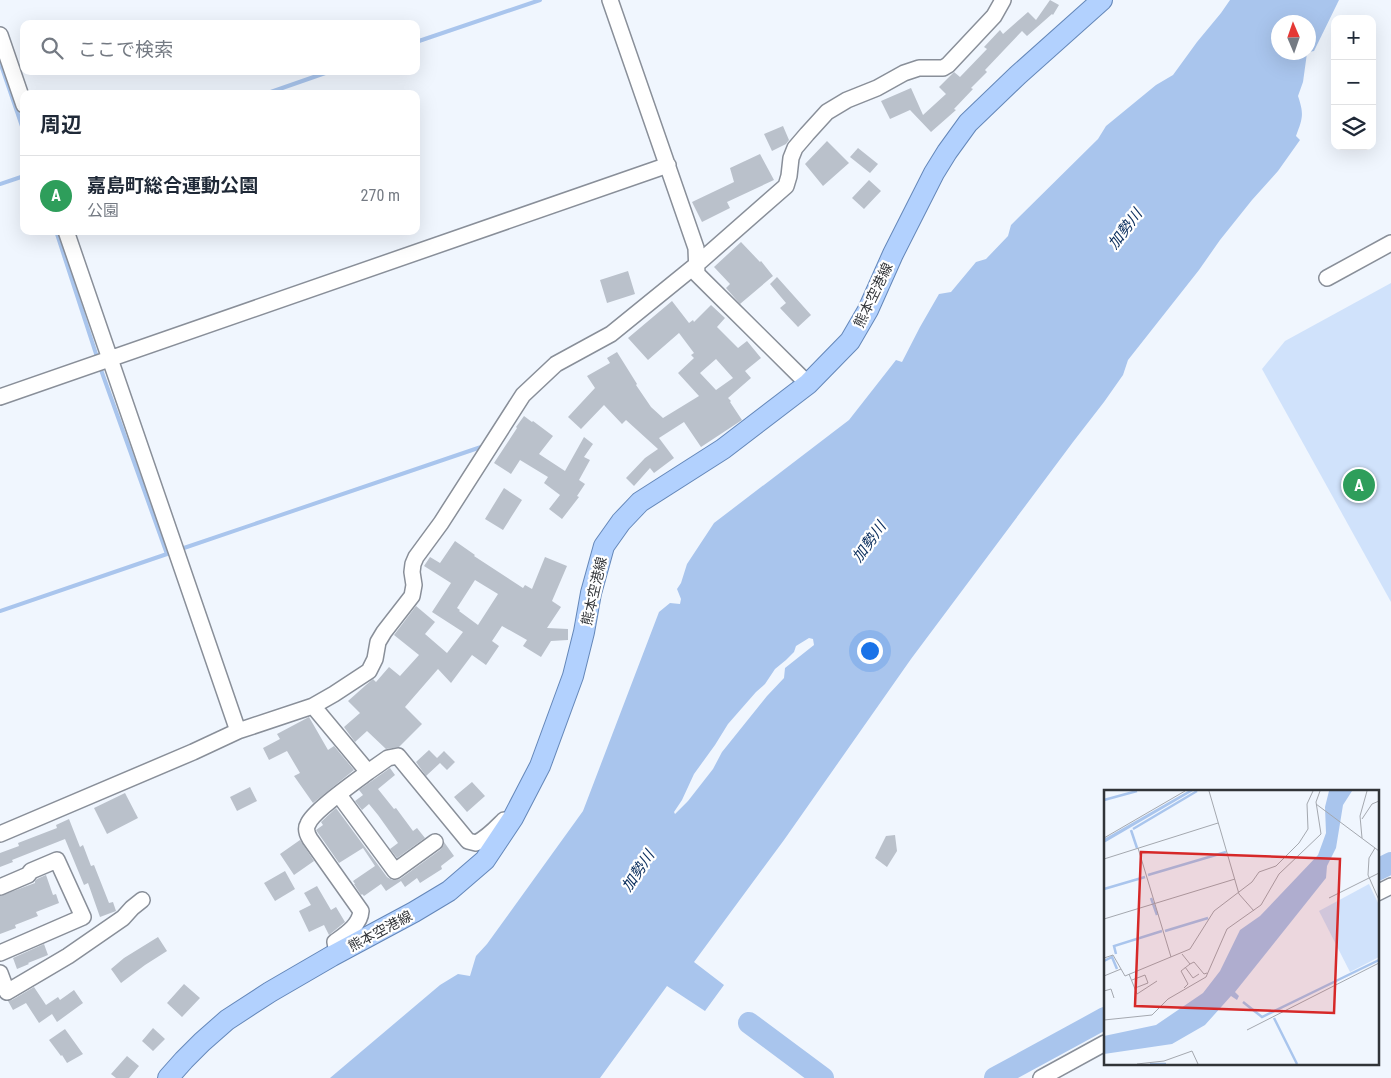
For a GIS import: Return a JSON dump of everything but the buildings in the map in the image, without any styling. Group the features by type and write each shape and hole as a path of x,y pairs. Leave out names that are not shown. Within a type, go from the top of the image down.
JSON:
{"main road":[{"name":"熊本空港線","path":"168,1078 196,1048 227,1020 270,992 337,953 449,892 484,860 513,818 540,766 573,676 591,593 604,546 621,522 640,502 723,449 808,384 850,341 868,310 892,254 934,173 968,123 1018,75 1102,0"}],"street":[{"path":"610,0 696,248 696,274 808,384"},
{"path":"0,834 238,731 313,706 369,671 375,659 378,642 412,596 414,584 412,572 416,557 441,523 524,395 556,364 611,334 696,265 786,186 796,148 827,112 847,100 877,88 904,73 919,68 943,68 948,65 994,16 1003,0"},
{"path":"0,35 20,93"},
{"path":"0,397 668,165"},
{"path":"67,235 238,731"},
{"path":"1327,278 1391,243"},
{"path":"313,706 368,772"},
{"path":"337,953 335,942 354,927 361,916 361,910 306,832 308,823 317,812 368,772 388,758 398,756 468,841 476,843 493,832 505,818 513,818"},
{"path":"339,795 395,871 435,842"},
{"path":"0,887 57,860 83,917 0,953"},
{"path":"1378,893 1391,886"},
{"path":"0,973 7,992 68,956 123,918 142,900"},
{"path":"1041,1078 1104,1044"}],"shaded area":[{"path":"1391,283 1391,602 1262,369 1285,341"}],"water":[{"name":"加勢川","path":"1230,0 1339,0 1316,47 1316,15 1271,15 1271,60 1306,60 1303,82 1298,96 1302,116 1296,136 1300,140 1278,171 1220,240 1199,270 1128,360 1123,375 1104,402 911,659 784,840 694,962 724,985 705,1011 667,986 600,1078 330,1078 440,985 458,974 470,976 476,956 487,944 583,811 659,612 670,603 680,604 681,599 677,589 687,564 714,523 849,420 896,360 902,362 939,294 951,292 976,262 986,259 1008,236 1011,225 1098,139 1106,126 1156,85 1173,75","holes":["809,638 813,639 814,645 785,668 784,678 722,752 713,769 688,801 675,814 674,812 694,774 728,724 765,684 775,669 794,652 796,646"]}],"waterway":[{"path":"420,41 540,0"},
{"path":"0,62 20,120"},
{"path":"276,90 320,75"},
{"path":"0,184 20,177"},
{"path":"57,235 98,360"},
{"path":"0,611 167,554 100,367"},
{"path":"178,550 484,446"},
{"path":"1378,870 1391,863"},
{"path":"995,1078 1104,1019"},
{"path":"749,1023 823,1078"}],"place":[{"name":"嘉島町総合運動公園","path":"1359,485"}]}
